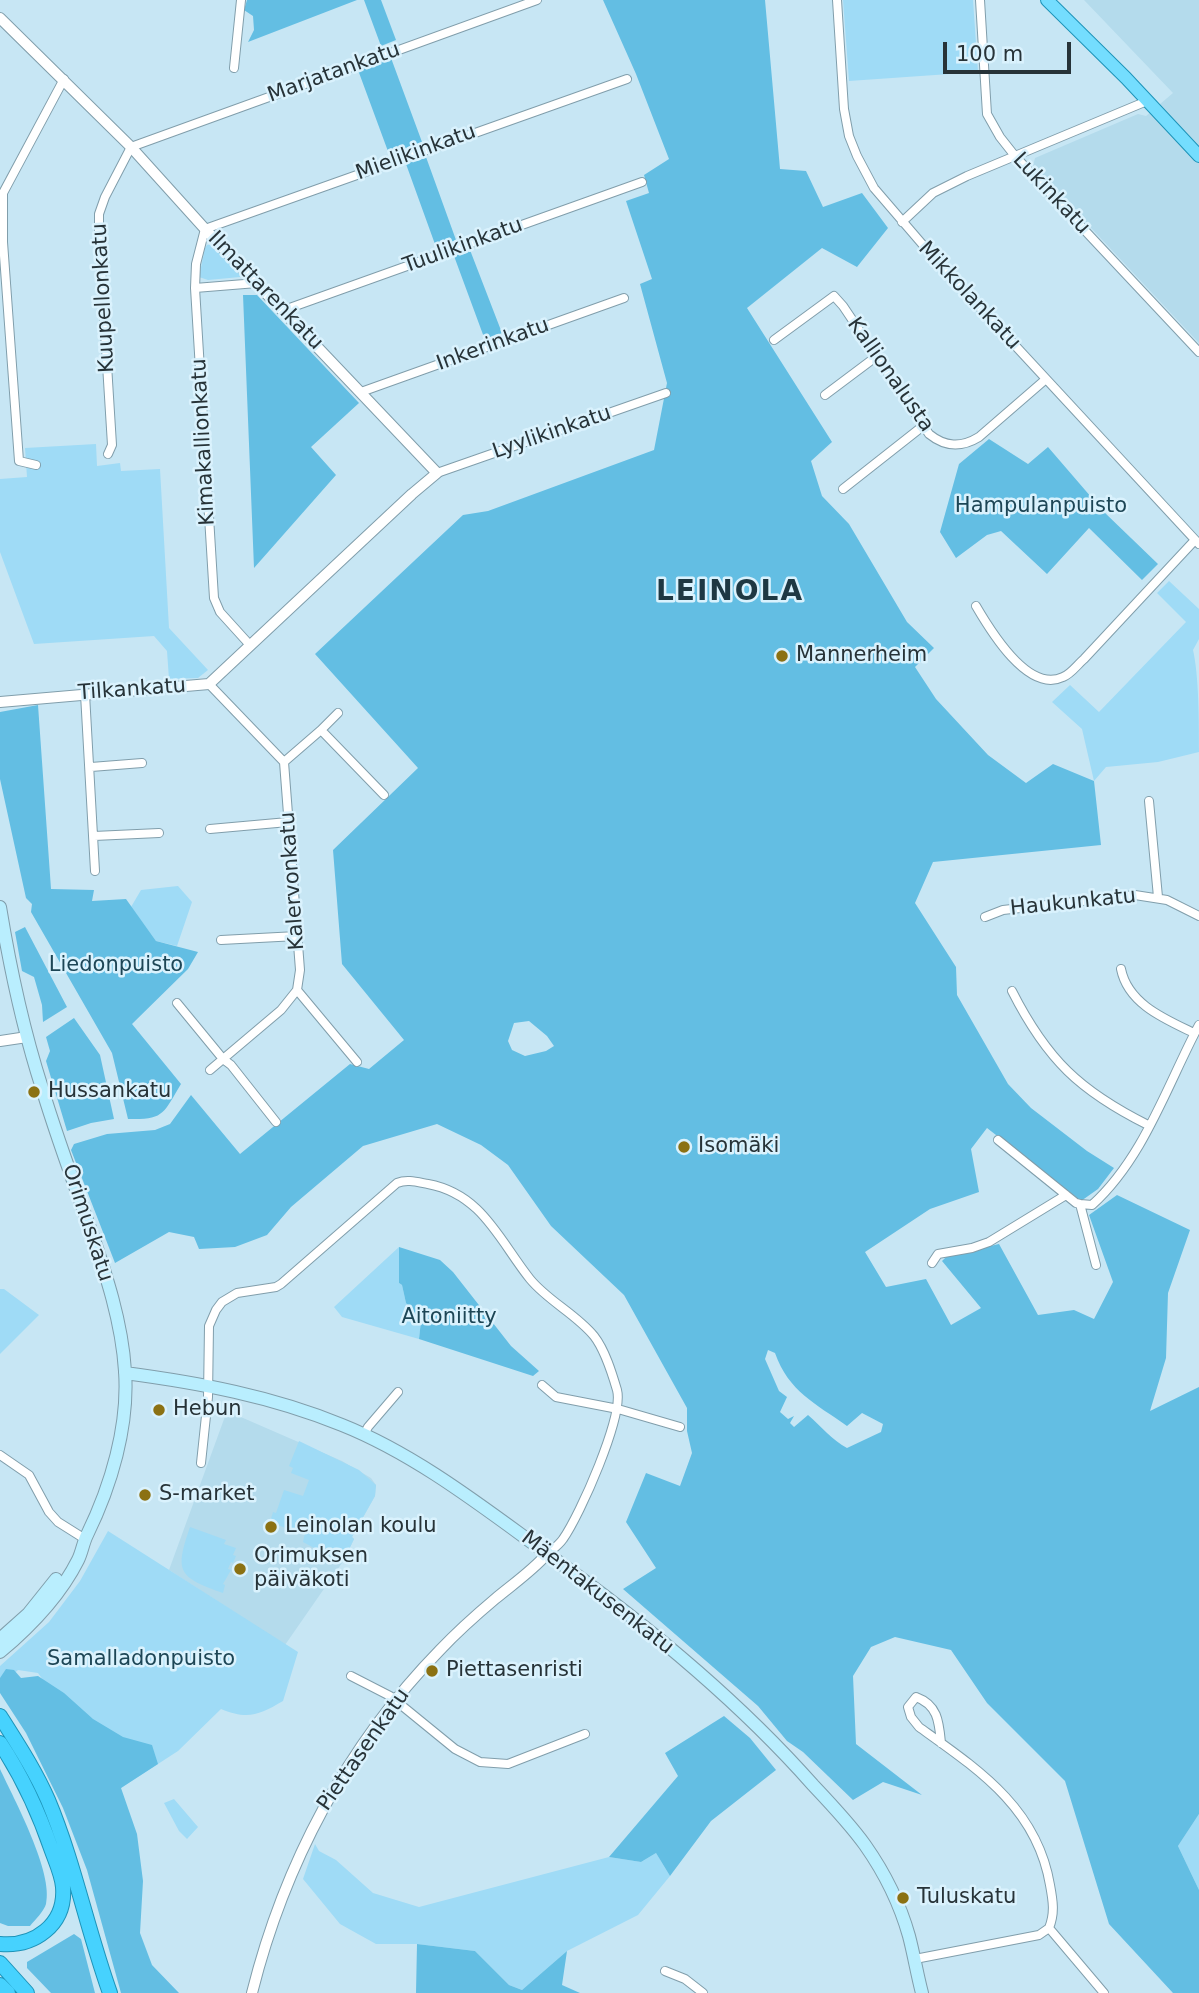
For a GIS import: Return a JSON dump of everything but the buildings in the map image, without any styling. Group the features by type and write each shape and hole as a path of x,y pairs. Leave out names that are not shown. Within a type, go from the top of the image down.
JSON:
{"highway":[{"path":"0,1716 47,1798 110,1993"},
{"path":"0,1743 22,1780 47,1836 63,1887 59,1912 45,1933 23,1944 0,1944"},
{"path":"0,1964 27,1993"},
{"path":"0,1984 8,1993"}],"main road":[{"path":"1047,0 1199,156"},
{"name":"Orimuskatu","path":"0,907 10,969 27,1037 42,1090 104,1269 121,1337 125,1373 122,1419 112,1466 79,1558 46,1609 0,1652"},
{"name":"Mäentakusenkatu","path":"125,1373 209,1385 291,1406 364,1435 422,1468 502,1520 651,1632 765,1734 858,1836 876,1862 901,1913 922,1993"},
{"name":"Orimuskatu","path":"0,1639 40,1600 85,1539"}],"street":[{"path":"234,68 242,0"},
{"name":"Marjatankatu","path":"131,147 537,0"},
{"name":"Mikkolankatu","path":"836,0 844,108 849,136 864,174 887,206 1197,542"},
{"name":"Lukinkatu","path":"980,0 987,114 1000,137 1199,352"},
{"name":"Ilmattarenkatu","path":"0,19 131,147 205,229 437,473"},
{"path":"36,465 19,460 3,242 3,193 64,79"},
{"name":"Mielikinkatu","path":"205,229 627,79"},
{"path":"902,222 933,193 1147,100"},
{"name":"Kuupellonkatu","path":"108,454 112,446 99,214 131,147"},
{"name":"Tuulikinkatu","path":"284,310 642,182"},
{"name":"Kimakallionkatu","path":"205,229 196,264 195,288 214,598 220,612 249,644"},
{"path":"195,288 257,283"},
{"name":"Kallionalusta","path":"774,340 834,296 923,426 937,441 947,444 969,443 1046,379"},
{"name":"Inkerinkatu","path":"361,392 624,298"},
{"path":"825,395 877,356"},
{"name":"Lyylikinkatu","path":"437,473 666,393"},
{"path":"843,489 923,426"},
{"name":"Tilkankatu","path":"0,702 209,684 249,644 437,473"},
{"path":"976,606 992,633 1016,661 1031,673 1054,680 1065,677 1197,542"},
{"path":"209,684 284,762 338,713"},
{"path":"85,694 95,871"},
{"path":"321,730 384,795"},
{"name":"Kalervonkatu","path":"284,762 300,970 297,990"},
{"path":"91,767 142,763"},
{"path":"1149,801 1158,897"},
{"path":"210,829 288,822"},
{"path":"94,836 159,833"},
{"name":"Haukunkatu","path":"985,917 1003,910 1135,895 1158,897 1199,916"},
{"path":"220,940 297,936"},
{"path":"1121,969 1131,991 1146,1006 1194,1033"},
{"path":"210,1070 281,1010 297,990 357,1062"},
{"path":"1012,991 1039,1039 1060,1066 1099,1099 1148,1125"},
{"path":"177,1003 276,1122"},
{"path":"998,1140 1066,1195 1080,1204 1091,1205 1111,1187 1148,1125 1199,1024"},
{"path":"0,1041 27,1037"},
{"path":"201,1463 209,1385 209,1326 222,1302 237,1293 281,1284 392,1186 405,1180 450,1189 481,1211 532,1281 593,1334 618,1392 618,1409 586,1498 561,1542 547,1553"},
{"path":"932,1263 938,1254 989,1242 1066,1195"},
{"path":"1080,1204 1096,1265"},
{"path":"542,1385 556,1397 618,1409 680,1427"},
{"path":"364,1435 398,1392"},
{"path":"0,1455 29,1475 58,1522 85,1539"},
{"name":"Piettasenkatu","path":"252,1993 272,1924 306,1842 355,1755 396,1700 433,1658 467,1623 547,1553"},
{"path":"351,1676 396,1700 469,1758 491,1764 518,1761 584,1734"},
{"path":"915,1959 1039,1935 1049,1928 1054,1916 1048,1871 1036,1838 1019,1811 980,1773 919,1727 911,1717 908,1707 916,1697 925,1700 939,1718 941,1742"},
{"path":"1049,1928 1104,1993"},
{"path":"665,1971 685,1979 703,1993"}],"shaded area":[{"path":"1084,0 1199,0 1199,343 1033,166 1035,158 1138,114 1146,116 1173,93"},
{"name":"Leinolan koulu","path":"227,1411 342,1461 371,1478 376,1485 375,1496 352,1537 354,1539 344,1560 285,1645 169,1570"}],"green space":[{"path":"247,0 357,0 248,42 254,30 253,16 244,10"},
{"path":"364,0 381,0 396,40 381,46"},
{"path":"603,0 765,0 780,169 806,171 823,207 862,193 888,228 857,267 822,248 747,308 832,442 811,461 822,496 849,524 907,622 934,648 915,667 936,699 988,755 1026,783 1053,764 1094,781 1101,845 933,862 915,903 956,967 957,995 1008,1084 1031,1108 1114,1168 1098,1189 1081,1201 987,1128 971,1149 979,1192 930,1209 865,1252 886,1287 926,1279 951,1325 981,1308 942,1261 947,1256 999,1244 1038,1315 1074,1310 1094,1319 1113,1282 1089,1215 1117,1195 1190,1230 1168,1293 1166,1358 1150,1411 1199,1387 1199,1814 1178,1846 1199,1890 1199,1993 1173,1993 1109,1924 1065,1781 987,1703 951,1650 895,1637 871,1647 853,1676 856,1744 922,1795 883,1782 853,1800 803,1752 787,1741 758,1706 623,1589 656,1568 626,1522 646,1473 680,1486 692,1453 687,1431 687,1408 624,1295 551,1226 508,1165 481,1145 437,1124 363,1146 291,1207 267,1235 235,1247 199,1249 194,1237 169,1232 115,1263 71,1150 74,1144 107,1134 155,1130 170,1124 191,1095 240,1154 350,1064 369,1069 404,1040 342,964 333,850 418,768 315,654 463,515 488,511 654,450 667,383 640,284 652,279 626,201 649,193 644,175 669,159 636,74","holes":["529,1021 547,1036 554,1046 546,1051 525,1056 512,1050 508,1041 514,1023","768,1350 775,1353 788,1378 804,1396 847,1426 862,1413 883,1424 881,1432 847,1448 808,1415 794,1427 790,1423 794,1416 788,1419 780,1412 787,1397 779,1391 765,1359"]},
{"path":"843,0 973,0 978,72 849,81"},
{"path":"391,58 422,142 389,154 358,70"},
{"path":"426,157 456,240 436,247 406,164"},
{"path":"213,244 239,270 240,277 208,280 199,277 205,248"},
{"path":"470,250 502,333 485,340 454,256"},
{"path":"243,295 257,295 359,403 311,447 336,475 254,568"},
{"name":"Hampulanpuisto","path":"989,439 1028,464 1048,447 1104,512 1158,564 1142,580 1089,528 1047,574 1001,531 987,535 956,558 940,532 959,464"},
{"path":"96,444 97,466 120,463 121,471 160,469 169,628 208,670 198,678 169,679 167,651 154,636 34,644 0,552 0,479 27,477 25,448"},
{"path":"1169,581 1199,609 1199,639 1193,650 1198,686 1199,752 1158,762 1106,767 1094,781 1082,729 1052,702 1070,685 1099,712 1186,622 1157,593"},
{"name":"Liedonpuisto","path":"38,705 51,889 94,890 92,901 126,899 156,941 198,952 188,969 132,1024 181,1084 166,1109 149,1118 128,1119 112,1053 31,912 32,904 26,898 0,779 0,712"},
{"path":"178,886 192,902 177,946 156,941 131,907 141,890"},
{"path":"25,927 67,1007 43,1022 42,1005 34,977 22,971 15,932"},
{"path":"74,1018 100,1055 114,1119 67,1131 46,1061 50,1051 46,1037"},
{"path":"399,1247 399,1283 402,1285 406,1303 421,1321 419,1339 342,1317 334,1307"},
{"name":"Aitoniitty","path":"399,1247 440,1260 453,1272 511,1346 539,1371 533,1376 419,1339 421,1321 406,1303 402,1285 399,1283"},
{"path":"0,1289 4,1289 39,1315 0,1354"},
{"path":"299,1441 359,1470 376,1485 375,1496 352,1537 354,1539 344,1560 330,1549 320,1546 316,1549 303,1542 305,1533 299,1526 296,1532 270,1522 284,1490 303,1496 309,1480 291,1473 293,1468 289,1466"},
{"path":"190,1527 226,1540 224,1544 236,1548 233,1555 236,1556 228,1569 231,1570 223,1584 223,1593 197,1582 184,1571 182,1554"},
{"name":"Samalladonpuisto","path":"108,1531 298,1652 283,1701 267,1710 246,1715 221,1709 178,1751 121,1788 38,1673 18,1670 0,1686 0,1666 49,1622 80,1581"},
{"path":"6,1669 14,1670 21,1678 38,1676 64,1693 93,1719 123,1737 152,1745 158,1764 121,1788 137,1834 143,1881 140,1933 152,1965 179,1993 121,1993 87,1870 63,1808 26,1733 0,1693 0,1678"},
{"path":"724,1716 750,1738 776,1770 711,1821 670,1876 656,1853 641,1862 609,1857 678,1776 665,1753"},
{"path":"0,1769 31,1836 44,1874 46,1904 30,1926 8,1926 0,1923"},
{"path":"174,1799 198,1827 187,1839 179,1831 164,1803"},
{"path":"1199,1814 1199,1890 1178,1846"},
{"path":"315,1844 319,1851 336,1860 373,1893 419,1907 609,1857 641,1862 656,1853 670,1876 638,1915 567,1951 522,1990 509,1985 475,1951 417,1944 376,1944 340,1924 303,1879"},
{"path":"74,1934 81,1939 95,1993 51,1993 27,1968 27,1962"},
{"path":"417,1944 475,1951 509,1985 522,1990 567,1951 562,1985 580,1993 416,1993"}],"place":[{"name":"Mannerheim","path":"782,656"},
{"name":"Hussankatu","path":"34,1092"},
{"name":"Isomäki","path":"684,1147"},
{"name":"Hebun","path":"159,1410"},
{"name":"S-market","path":"145,1495"},
{"name":"Leinolan koulu","path":"271,1527"},
{"name":"Orimuksen päiväkoti","path":"240,1569"},
{"name":"Piettasenristi","path":"432,1671"},
{"name":"Tuluskatu","path":"903,1898"}],"district":[{"name":"LEINOLA","path":"730,593"}]}
